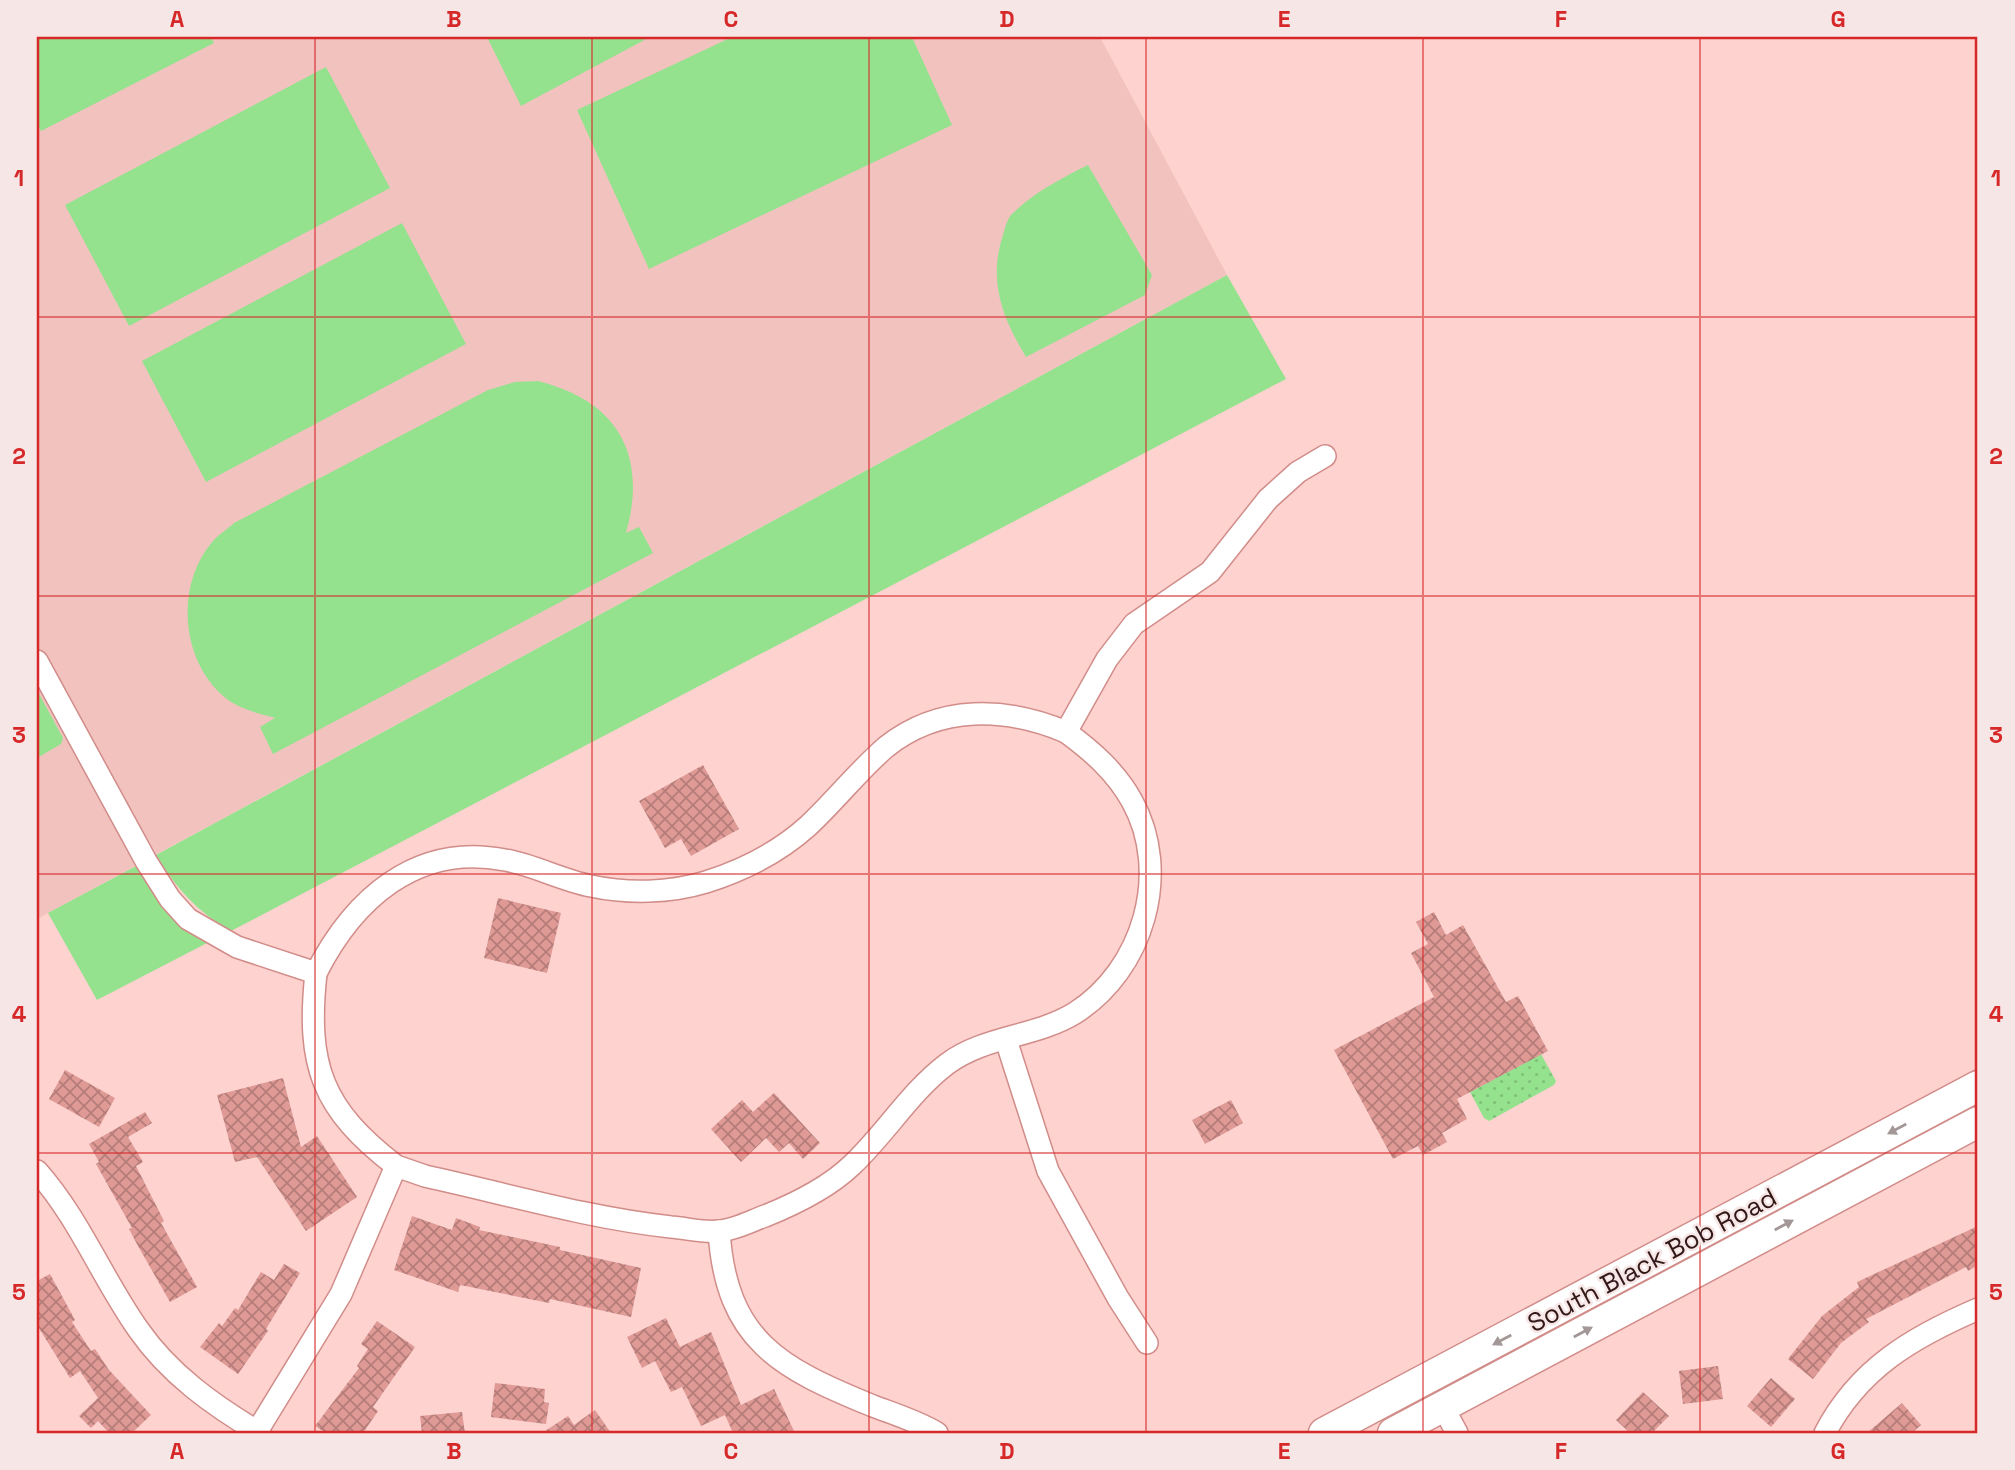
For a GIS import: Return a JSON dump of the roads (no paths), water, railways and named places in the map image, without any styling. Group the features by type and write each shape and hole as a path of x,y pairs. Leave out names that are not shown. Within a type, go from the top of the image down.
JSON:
{"main road":[{"name":"South Black Bob Road","path":"1324,1433 1968,1091"},
{"name":"South Black Bob Road","path":"1393,1433 1976,1127"}],"street":[{"path":"1066,732 1107,659 1134,625 1210,572 1268,499 1298,472 1325,456"},
{"path":"37,661 146,861 170,899 188,919 237,947 316,973"},
{"path":"979,712 1038,720 1066,732 1089,749 1111,771 1133,803 1144,834 1150,870 1141,930 1125,964 1099,995 1058,1023 975,1048 950,1062 925,1081 850,1167 820,1189 785,1208 719,1231 631,1223 425,1176 397,1166 354,1131 323,1079 312,1038 316,973 342,926 363,904 398,877 421,867 447,859 477,857 505,860 591,886 648,891 675,889 731,874 781,847 806,827 886,748 906,733 930,723 979,712"},
{"path":"1006,1040 1048,1171 1118,1298 1147,1343"},
{"path":"1968,1091 1976,1127"},
{"path":"37,1171 83,1235 139,1331 180,1377 219,1409 257,1433 341,1294 397,1166"},
{"path":"719,1231 722,1269 733,1301 746,1324 767,1349 790,1368 818,1384 937,1433"},
{"path":"1825,1433 1840,1404 1871,1371 1903,1347 1978,1308"},
{"path":"1443,1407 1457,1433"}]}
